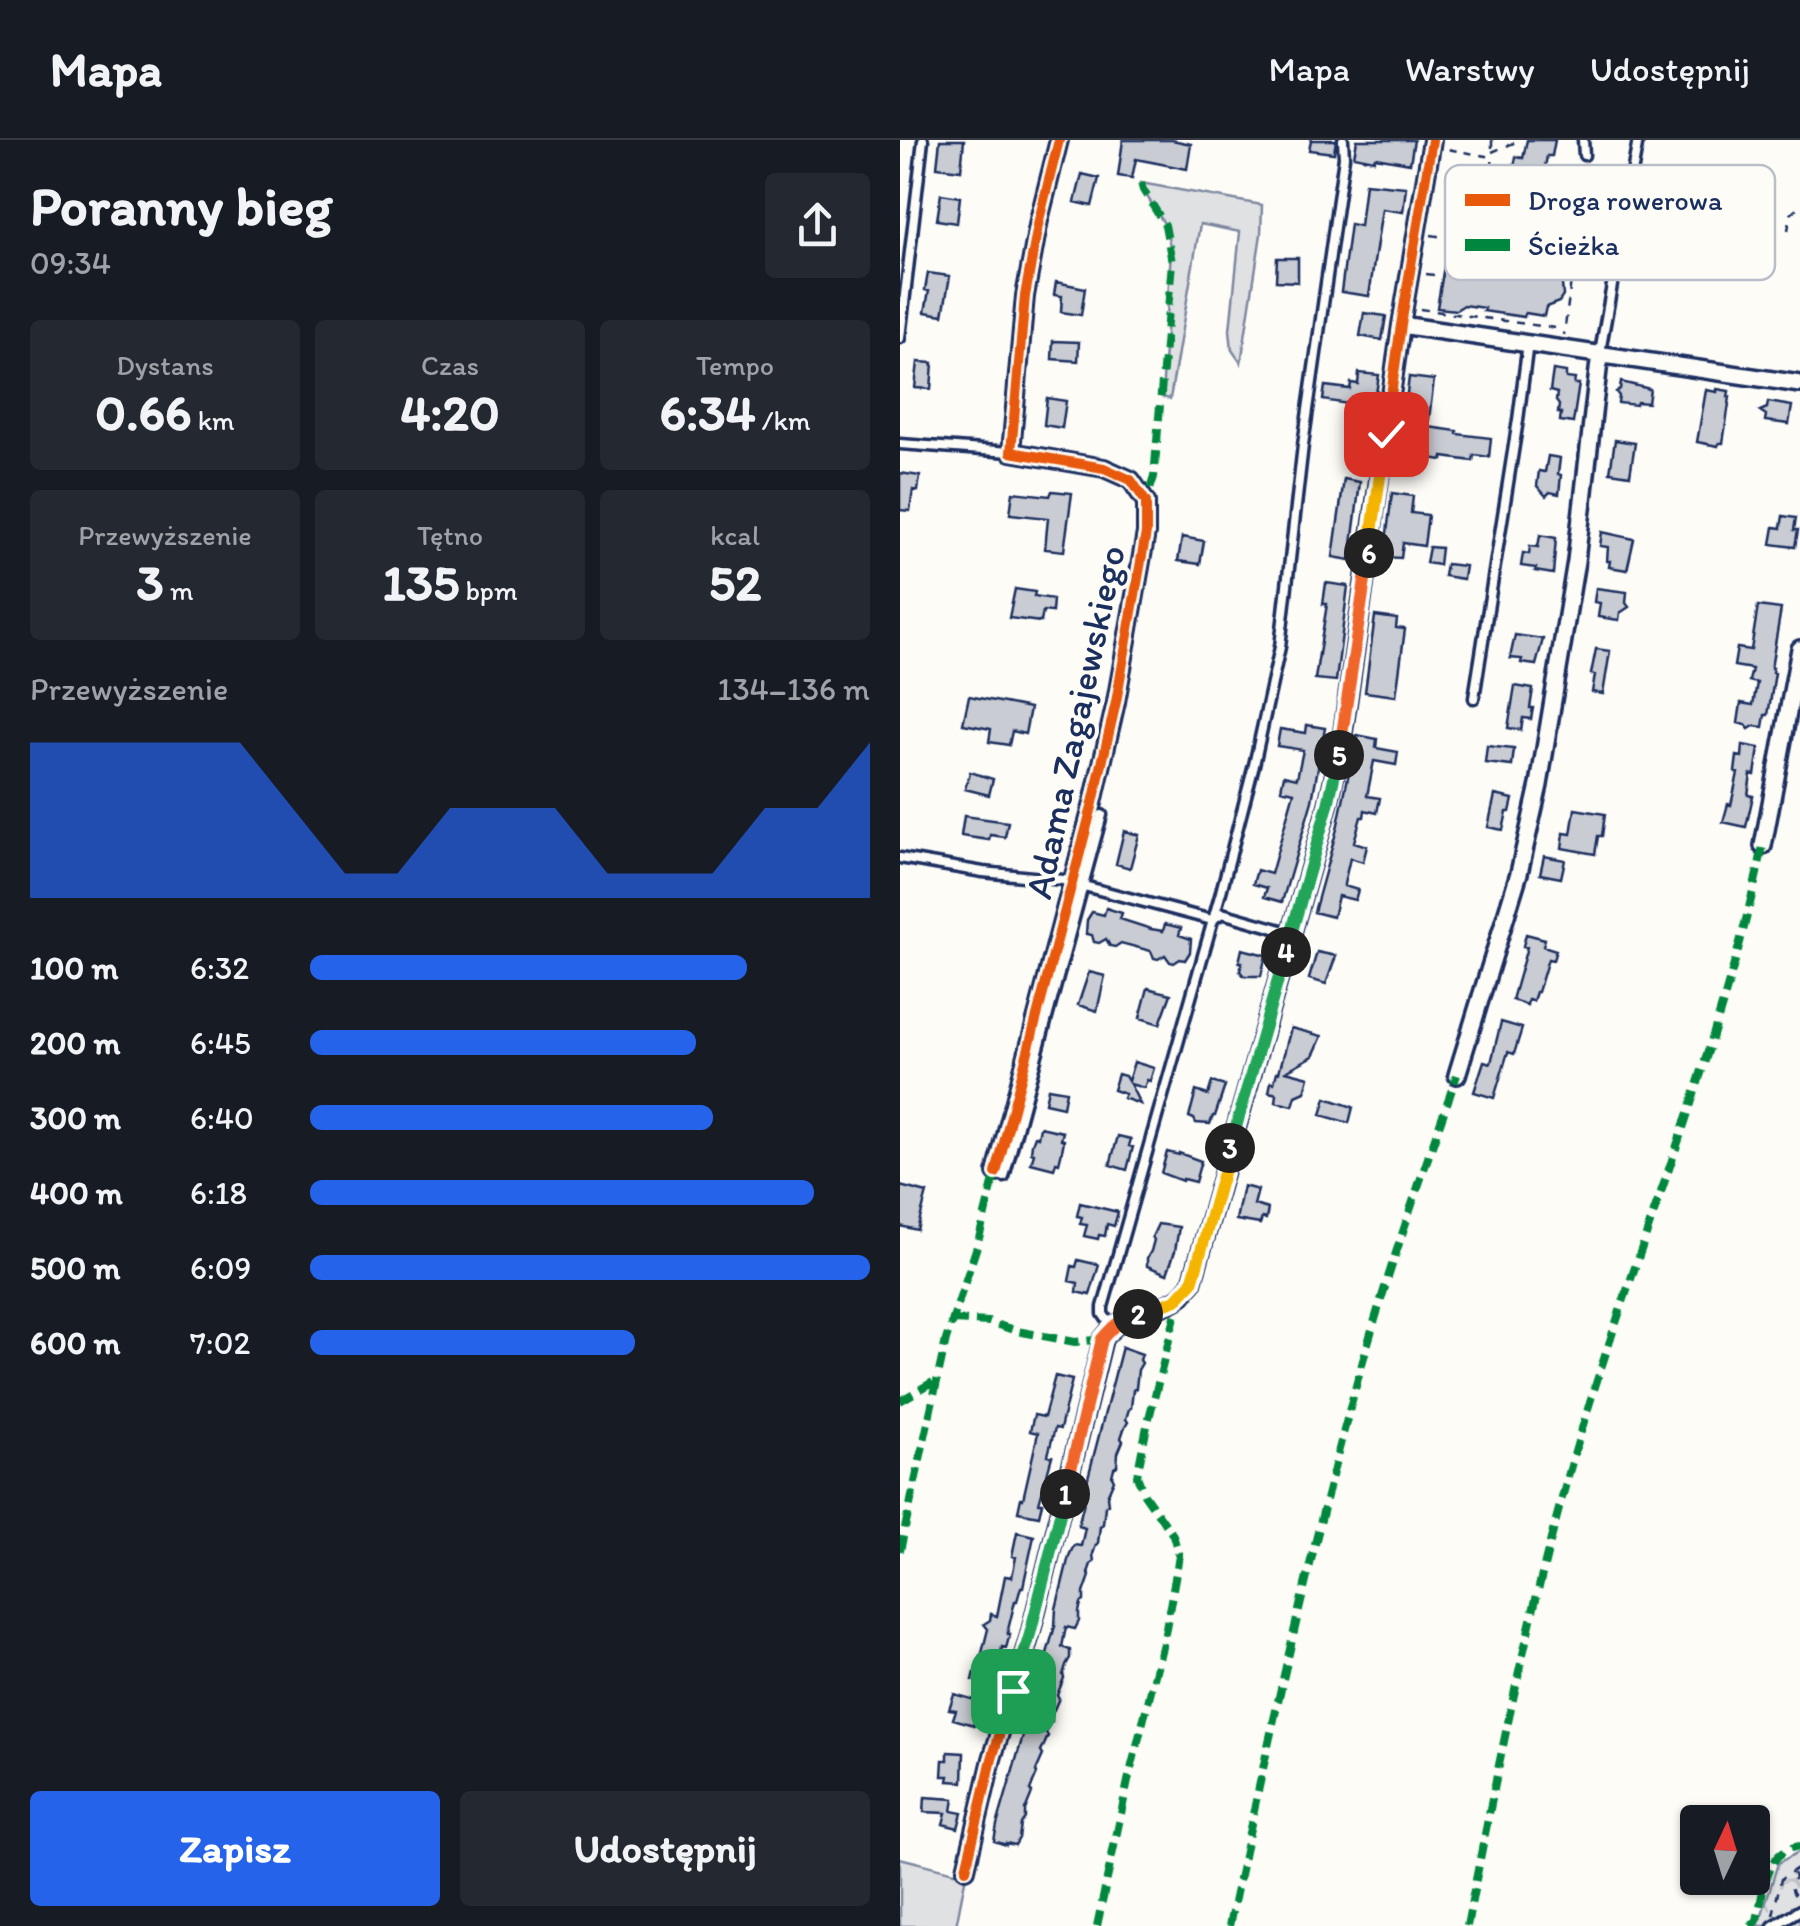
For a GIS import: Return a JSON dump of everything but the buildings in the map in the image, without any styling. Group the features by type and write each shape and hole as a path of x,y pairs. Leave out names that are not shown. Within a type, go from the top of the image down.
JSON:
{"street":[{"path":"1011,452 1025,296 1058,140"},
{"path":"966,1869 992,1760 1030,1634 1102,1339 1126,1317 1176,1300 1192,1283 1328,805 1341,746 1401,324 1432,140"},
{"path":"1401,324 1800,384"},
{"path":"1458,1075 1519,872 1539,786 1576,561 1600,353"},
{"name":"Adama Zagajewskiego","path":"1000,1176 1078,883 1146,533 1146,502 1130,480 1104,468 1011,452"},
{"path":"1763,846 1800,649"}],"lane":[{"path":"900,338 923,140"},
{"path":"1112,1326 1103,1307 1254,764 1280,647 1344,140"},
{"path":"1583,140 1584,155"},
{"path":"1634,165 1638,140"},
{"path":"1600,353 1613,280"},
{"path":"1474,698 1528,343"},
{"path":"900,444 1011,452"},
{"path":"1078,883 1102,815"},
{"path":"900,858 1078,883 1212,920 1222,914 1292,933"},
{"path":"1772,1926 1800,1910"}],"path":[{"path":"1492,140 1492,165"},
{"path":"1447,149 1492,154 1521,140"},
{"path":"1788,230 1791,214 1798,208"},
{"path":"1430,236 1445,238"},
{"path":"1425,274 1444,276"},
{"path":"1564,338 1571,280"},
{"path":"1420,309 1564,329"},
{"path":"1772,1926 1781,1880 1800,1866"},
{"path":"1792,1872 1798,1877 1791,1889 1800,1899"}],"green space":[{"path":"1141,183 1262,205 1241,363 1232,350 1230,330 1240,232 1200,224 1170,399 1162,397 1171,250 1165,225"},
{"path":"1800,1851 1800,1926 1756,1926 1770,1895 1778,1863"},
{"path":"900,1858 966,1875 956,1926 900,1926"}],"marked path":[{"path":"1141,183 1165,225 1172,262 1154,477 1146,502"},
{"path":"1467,1926 1507,1726 1554,1526 1592,1396 1728,986 1763,846"},
{"path":"1229,1926 1336,1459 1390,1273 1457,1075"},
{"path":"900,1551 946,1340 997,1168"},
{"path":"1097,1926 1164,1639 1179,1556 1173,1535 1144,1494 1137,1476 1180,1297"},
{"path":"952,1320 989,1322 1075,1342 1103,1339"},
{"path":"900,1401 938,1379"},
{"path":"1751,1926 1757,1920 1772,1863 1788,1849 1800,1846"}],"cycle path":[{"path":"996,1173 1093,803 1116,702 1146,533 1146,502 1131,480 1104,468 1011,452 1025,296 1059,140"},
{"path":"966,1869 992,1759 1030,1635 1103,1339 1120,1322 1176,1300 1192,1283 1328,805 1341,746 1401,325 1432,140"}],"route":[{"path":"1013,1691 1102,1339 1126,1317 1180,1298 1192,1283 1336,775 1386,434"}]}
